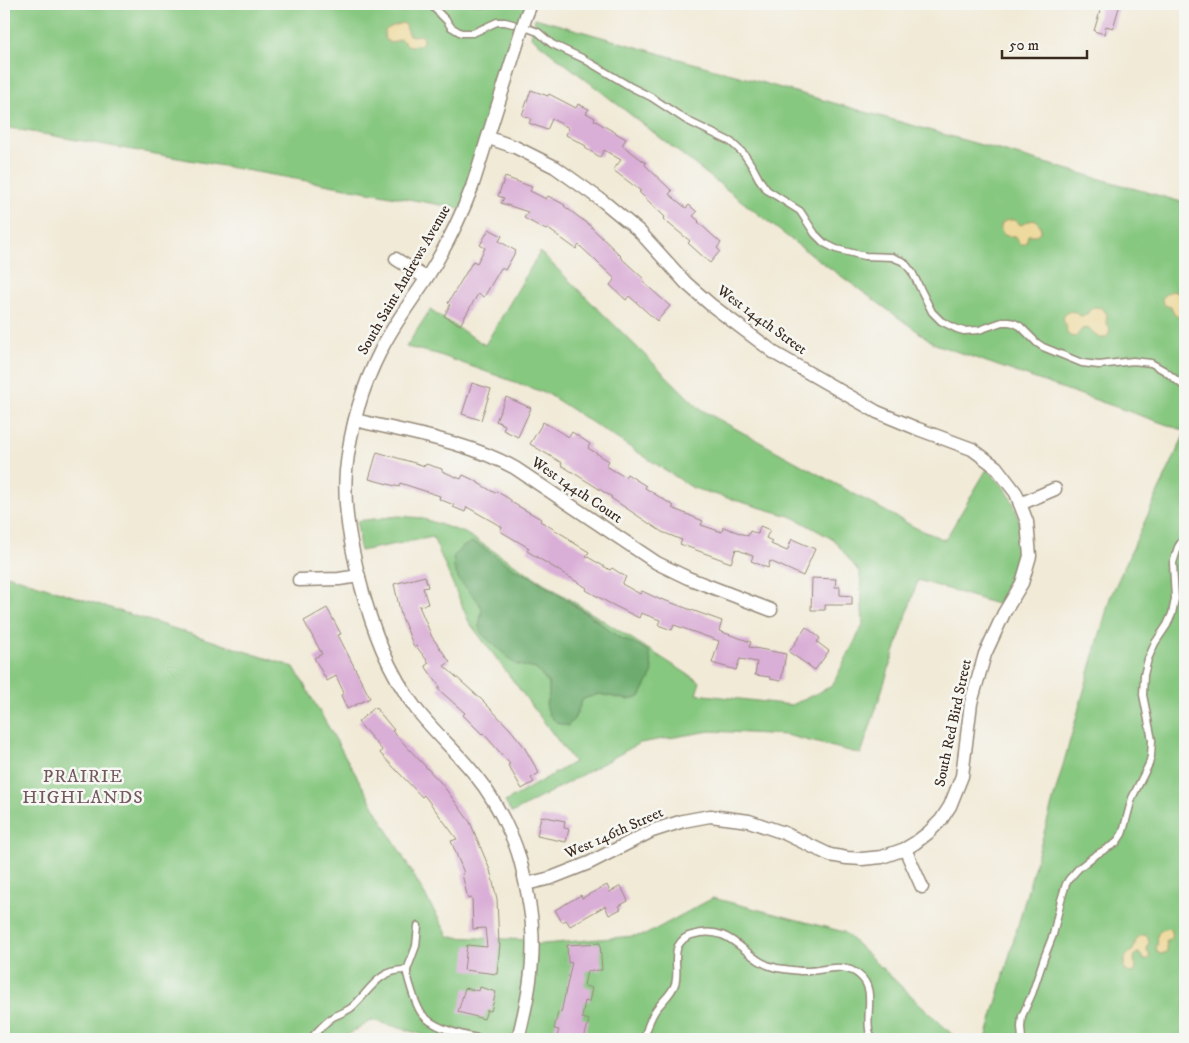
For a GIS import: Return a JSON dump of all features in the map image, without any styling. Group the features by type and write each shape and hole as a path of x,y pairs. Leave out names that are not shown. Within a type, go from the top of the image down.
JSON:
{"street":[{"name":"South Saint Andrews Avenue","path":"518,1039 528,989 533,945 526,884 516,848 496,806 477,777 419,712 398,682 373,626 359,576 349,532 345,491 349,448 364,391 393,327 446,245 464,209 528,8"},
{"name":"West 144th Street","path":"488,138 515,147 555,167 604,202 639,231 686,283 710,304 776,354 877,412 972,449 996,467 1016,493 1020,504"},
{"path":"396,259 426,278"},
{"name":"West 144th Court","path":"355,420 468,447 500,460 657,562 688,578 771,610"},
{"path":"1020,504 1055,489"},
{"name":"South Red Bird Street","path":"905,849 922,838 941,820 950,806 962,776 971,703 985,654 1004,613 1022,583 1030,556 1027,522 1020,504"},
{"path":"299,580 359,576"},
{"name":"West 146th Street","path":"526,884 551,878 590,863 652,831 683,821 710,816 749,821 784,833 830,855 847,858 882,857 905,849"},
{"path":"905,849 922,887"}],"lane":[{"path":"430,4 451,27 461,33 473,33 497,22 513,24"},
{"path":"530,29 538,32 552,44 582,58 651,97 686,120 730,142 744,154 767,190 800,211 815,234 824,243 836,249 852,253 865,256 892,257 904,262 912,272 932,312 941,321 957,329 964,330 979,330 1002,322 1009,322 1020,326 1036,343 1043,347 1082,362 1099,365 1134,361 1151,363 1165,371 1185,387"},
{"path":"1022,1039 1022,1016 1054,935 1066,884 1094,856 1116,843 1122,834 1132,798 1149,764 1152,740 1143,695 1144,675 1155,643 1172,614 1175,598 1173,563 1178,547 1185,536"},
{"path":"418,926 416,946 407,970 408,979 421,1014 428,1020 456,1032 483,1039"},
{"path":"644,1039 651,1017 674,986 677,978 676,955 678,946 688,936 706,932 723,935 759,960 774,967 804,971 838,968 859,974 868,989 870,997 869,1030 873,1039"},
{"path":"310,1039 318,1029 332,1018 351,1008 380,977 399,969 407,970"}],"green space":[{"path":"4,4 526,4 464,209 4,127"},
{"path":"535,18 1185,203 1185,431 935,344 798,245 531,37"},
{"path":"540,252 700,409 916,528 945,540 987,469 1003,486 1018,516 1021,558 1011,587 1000,605 918,580 861,754 786,735 710,731 640,743 512,813 505,802 574,762 469,622 433,537 360,551 357,521 399,516 421,518 465,533 700,682 696,694 792,705 832,686 863,625 860,573 834,540 793,517 693,488 548,394 437,354 406,347 430,310 485,345","holes":["513,568 596,619 621,638 649,652 629,700 599,694 583,699 574,719 546,704 549,684 536,669 515,664 479,627 482,609 478,600"]},
{"path":"1185,433 1185,1039 986,1039 1110,598"},
{"path":"471,542 479,545 513,568 532,577 618,637 649,652 653,672 640,697 629,700 599,694 583,699 574,719 568,726 557,723 549,715 546,704 549,684 536,669 515,664 482,634 479,627 482,609 477,600 459,580 454,568 453,557 461,548"},
{"path":"4,574 294,667 449,937 532,940 533,945 645,935 713,898 844,932 957,1039 438,1039 372,1020 340,1039 4,1039"}],"sand":[{"path":"402,23 406,25 410,36 422,36 422,44 410,46 400,39 391,43 386,40 385,31"},
{"path":"1014,220 1021,225 1035,220 1040,225 1041,231 1036,235 1028,235 1026,243 1021,244 1016,237 1006,236 1001,230 1002,223"},
{"path":"1173,291 1185,298 1184,314 1181,317 1175,315 1171,307 1165,305 1162,301 1164,295"},
{"path":"1095,307 1102,308 1107,314 1106,322 1110,330 1108,336 1099,338 1092,330 1085,328 1075,337 1070,336 1067,333 1063,320 1067,312 1080,316 1086,315"},
{"path":"1167,928 1171,930 1173,935 1166,941 1167,952 1161,954 1158,953 1156,948 1158,934"},
{"path":"1143,935 1147,936 1149,942 1147,949 1150,957 1148,960 1144,960 1137,953 1134,958 1135,972 1129,973 1124,969 1125,959 1133,950 1137,939"}],"building":[{"path":"1102,4 1120,4 1113,28 1106,26 1104,34 1094,31"},
{"path":"531,90 548,96 549,94 576,108 578,104 589,109 586,113 595,118 594,120 626,139 622,145 646,163 645,165 672,191 669,194 686,208 689,205 697,212 693,216 721,243 717,248 720,251 710,263 688,243 690,241 663,219 665,217 639,192 641,191 613,170 621,160 604,150 600,157 585,148 586,146 566,135 569,128 552,119 547,130 529,123 531,119 522,115"},
{"path":"505,177 532,187 530,191 546,199 548,196 565,205 592,227 645,280 643,282 670,306 657,321 629,296 626,300 610,285 615,279 579,245 576,249 547,228 546,230 524,218 528,212 501,203 504,198 498,196"},
{"path":"489,229 502,236 499,241 516,251 505,270 501,268 484,297 478,294 460,325 444,316 450,305 448,303 473,261 477,263 485,248 480,245"},
{"path":"472,383 491,389 481,420 462,414"},
{"path":"506,397 531,408 518,437 503,430 505,425 496,421"},
{"path":"543,422 569,437 572,432 590,444 588,448 609,461 606,466 625,477 627,474 646,486 645,488 674,506 672,508 703,521 701,525 722,532 723,527 748,536 750,531 758,534 760,526 770,530 766,538 772,541 771,544 787,551 792,539 815,549 803,576 770,561 768,568 751,561 753,556 736,549 731,563 680,544 682,540 662,532 612,497 561,465 562,463 530,444"},
{"path":"377,452 425,466 426,464 442,469 442,471 461,479 463,475 478,482 541,519 540,521 589,552 586,556 626,577 622,584 640,594 642,591 661,600 722,621 719,631 751,642 749,647 786,654 781,681 755,675 757,662 740,659 736,670 712,663 719,641 674,625 672,630 658,625 660,620 641,613 639,618 609,603 527,551 529,548 500,531 502,527 467,507 465,512 439,499 440,496 400,483 399,487 369,479"},
{"path":"425,576 428,587 423,588 428,604 419,606 432,637 450,662 444,666 482,700 510,729 523,745 539,773 531,778 534,782 522,789 508,765 510,764 483,733 463,715 465,713 438,689 440,687 425,666 429,663 416,646 414,647 401,615 394,584"},
{"path":"812,578 836,579 835,587 840,587 840,595 852,596 852,605 825,605 825,610 811,610"},
{"path":"327,608 341,634 338,635 370,698 347,709 341,695 344,693 336,676 327,681 314,658 322,654 304,621"},
{"path":"806,627 820,638 817,642 829,651 815,670 789,652"},
{"path":"375,707 394,730 392,731 442,784 470,822 490,870 497,899 500,944 497,974 464,970 467,945 487,947 485,928 473,929 472,898 468,899 462,874 464,873 451,841 457,839 424,795 422,797 380,753 382,750 358,722"},
{"path":"541,816 565,821 564,828 569,829 566,842 537,836"},
{"path":"607,885 610,892 621,886 628,901 619,906 621,909 609,915 605,906 570,926 566,920 562,922 555,910 581,895 582,898"},
{"path":"600,943 602,970 587,971 584,986 592,988 589,1002 585,1001 582,1018 589,1020 584,1039 556,1039 559,1030 554,1029 558,1012 561,1013 572,962 568,963 567,945"},
{"path":"480,987 496,992 491,1011 487,1010 484,1019 458,1012 465,988 479,991"}],"district":[{"name":"PRAIRIE HIGHLANDS","path":"83,788"}]}
